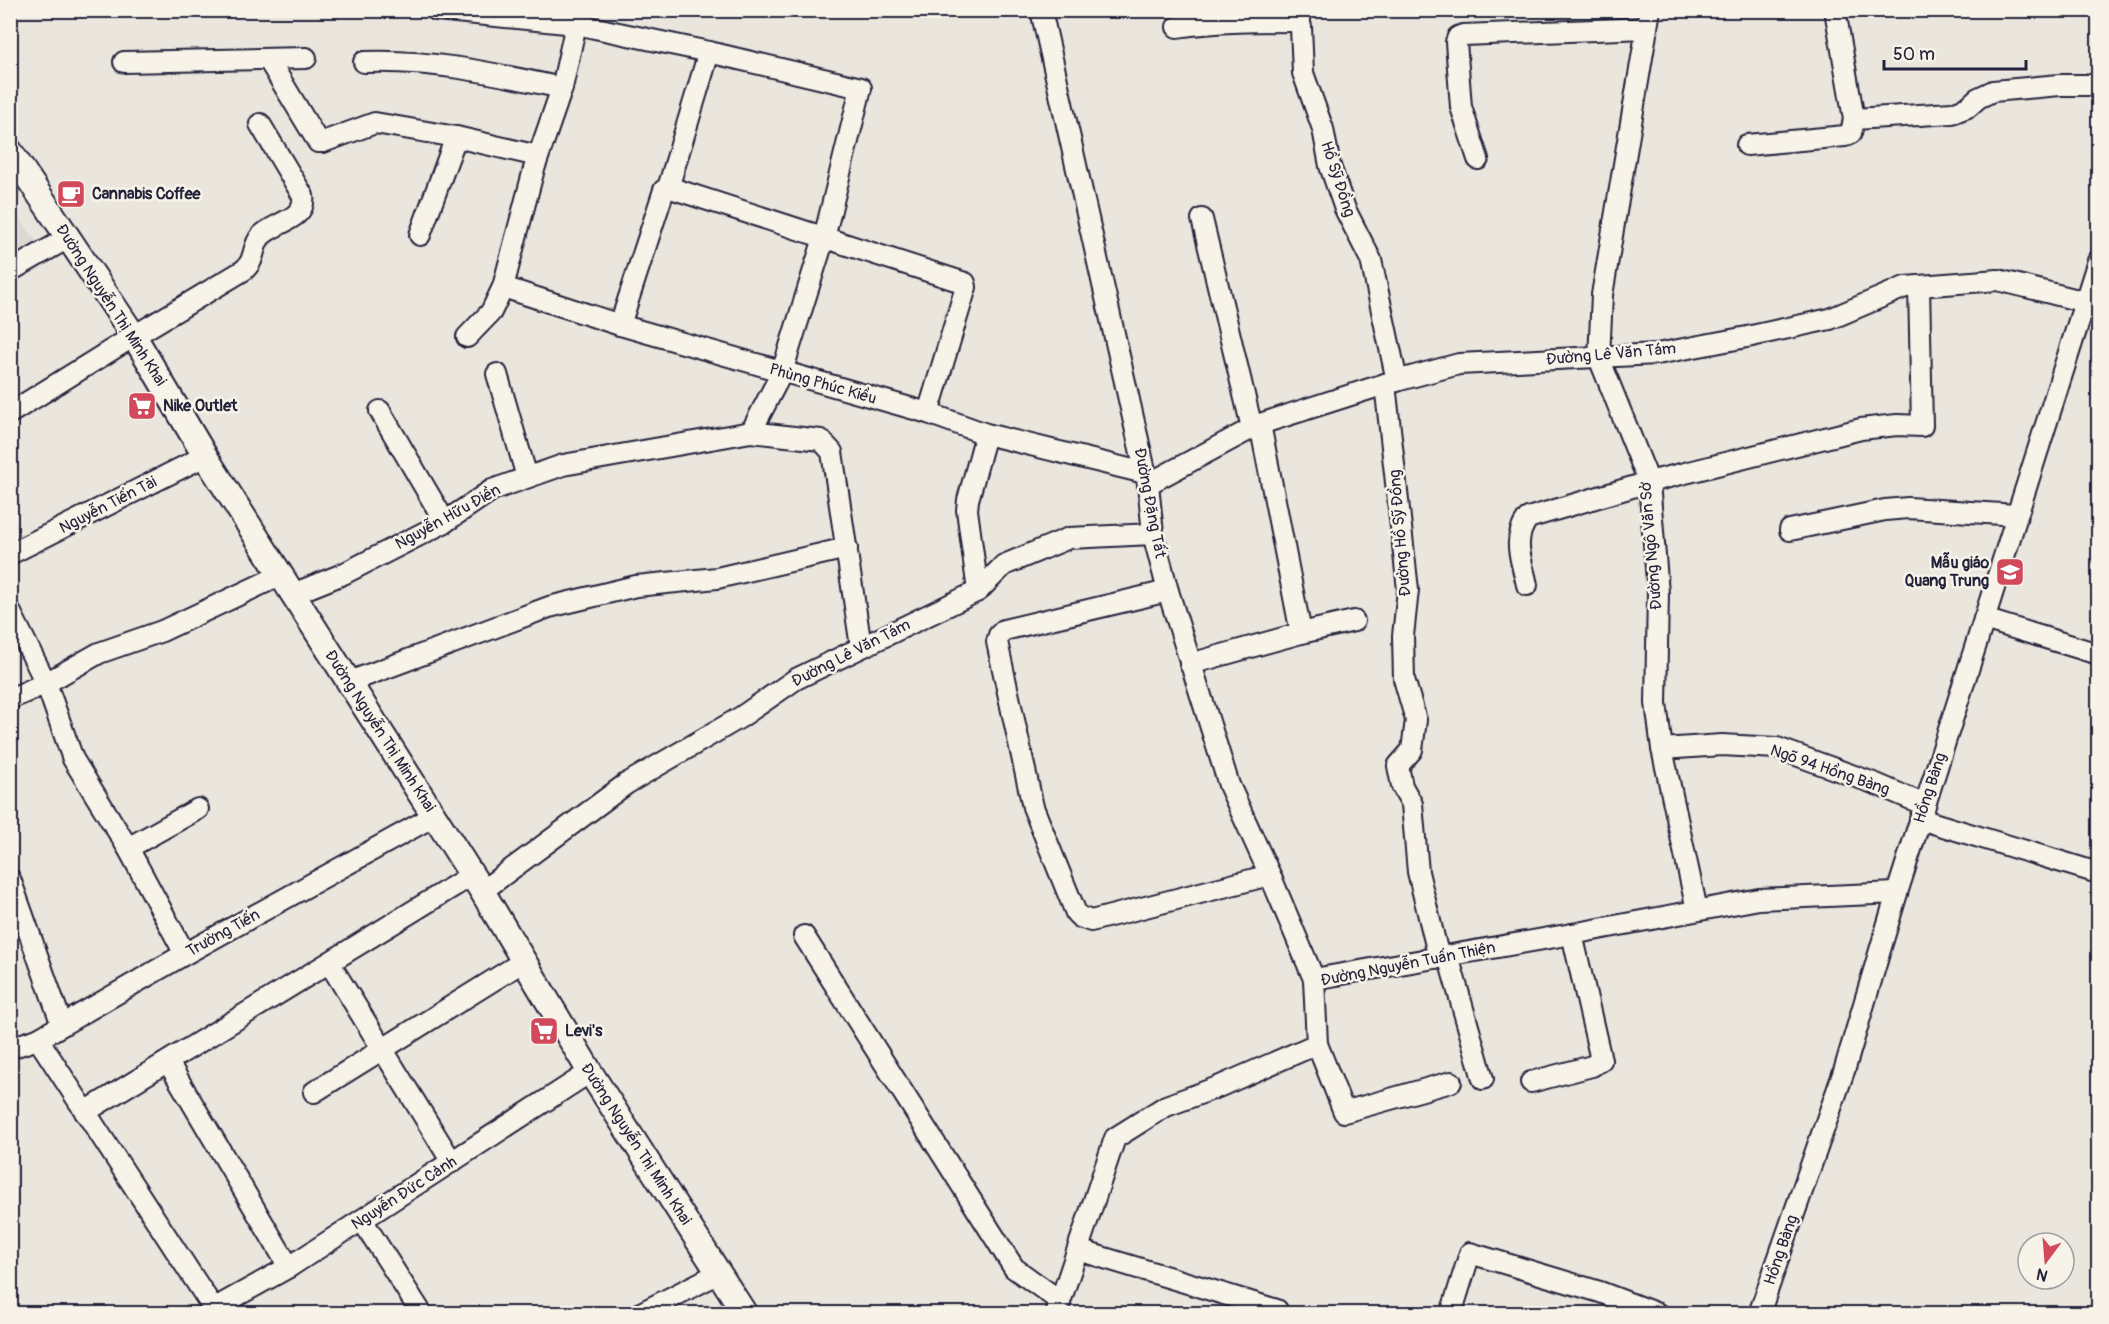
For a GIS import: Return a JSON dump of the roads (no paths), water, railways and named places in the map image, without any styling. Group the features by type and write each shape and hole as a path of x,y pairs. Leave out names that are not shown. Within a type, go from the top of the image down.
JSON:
{"main road":[{"name":"Đường Nguyễn Thị Minh Khai","path":"10,151 134,336 205,456 477,883 590,1072 745,1314"}],"street":[{"path":"436,10 575,17 861,88 824,238 782,372 751,432"},
{"name":"Đường Đặng Tất","path":"1041,10 1147,478 1153,534 1168,591 1229,785 1314,979"},
{"path":"1747,145 1845,136 1851,133 1854,119 1834,10"},
{"path":"1177,27 1209,22 1298,16"},
{"name":"Hồ Sỹ Đồng","path":"1298,16 1303,73 1323,129 1330,166 1345,209 1371,260 1391,382"},
{"path":"467,337 491,312 503,287 538,156 562,88 575,17"},
{"path":"1478,159 1461,107 1456,42 1458,37 1648,19"},
{"name":"Đường Ngô Văn Sở","path":"1648,19 1602,295 1599,358 1649,482 1658,593 1656,703 1662,749 1697,910"},
{"path":"620,325 664,190 668,188 709,52"},
{"path":"124,62 306,58"},
{"path":"268,59 318,142 375,123 456,137 538,156"},
{"path":"364,62 392,61 484,71 562,88"},
{"path":"1854,119 1952,113 1968,107 1978,98 1993,91 2060,85 2098,86"},
{"path":"10,413 244,270 252,259 255,246 262,235 300,212 304,203 303,196 260,124"},
{"path":"420,235 456,137"},
{"path":"668,188 965,283 966,287 928,413"},
{"path":"1202,219 1256,426 1301,633"},
{"path":"10,271 68,237"},
{"name":"Hồng Bàng","path":"1759,1314 1845,1068 1896,893 2017,515 2092,302 2098,261"},
{"name":"Đường Lê Văn Tám","path":"1147,478 1256,426 1391,382 1459,364 1657,354 1830,319 1905,287 1998,280 2092,302"},
{"path":"1527,585 1518,541 1522,527 1528,518 1649,482 1861,429 1897,425 1922,426 1919,286"},
{"name":"Phùng Phúc Kiều","path":"503,287 620,325 928,413 986,434 1147,478"},
{"path":"497,374 527,477"},
{"name":"Đường Hồ Sỹ Đồng","path":"1391,382 1408,590 1403,636 1404,679 1416,720 1412,750 1398,766 1402,786 1412,804 1418,872 1444,957"},
{"path":"380,411 445,522"},
{"name":"Nguyễn Hữu Điền","path":"10,699 46,683 99,653 287,584 343,574 445,522 492,490 527,477 563,465 751,432 821,440 832,452 861,647"},
{"path":"978,591 967,510 986,434"},
{"name":"Nguyễn Tiến Tài","path":"10,554 205,456"},
{"path":"1790,530 1885,510 1908,508 2017,515"},
{"name":"Đường Lê Văn Tám","path":"85,1113 330,964 477,883 626,784 741,717 796,679 978,591 1004,565 1069,538 1153,534"},
{"path":"349,682 549,607 636,586 717,578 847,548"},
{"path":"1168,591 1004,630 999,635 997,642 1033,807 1076,913 1085,920 1091,921 1270,875"},
{"path":"10,611 46,683 73,759 129,848 185,954"},
{"path":"1984,619 2098,654"},
{"path":"1190,664 1301,633 1354,621"},
{"name":"Ngõ 94 Hồng Bàng","path":"1662,749 1722,745 1777,748 1876,784 1922,812 2098,873"},
{"path":"129,848 198,809"},
{"name":"Trường Tiến","path":"10,1048 38,1039 185,954 434,816"},
{"path":"10,879 62,1025"},
{"name":"Đường Nguyễn Tuấn Thiện","path":"1451,1082 1344,1112 1317,1044 1314,979 1759,899 1896,893"},
{"path":"1531,1082 1592,1066 1601,1060 1572,934"},
{"path":"804,936 1014,1268 1058,1307 1115,1138 1166,1106 1218,1087 1317,1044"},
{"path":"1444,957 1483,1079"},
{"path":"314,1092 524,961"},
{"path":"330,964 452,1162"},
{"path":"38,1039 218,1314"},
{"path":"168,1062 289,1267"},
{"name":"Nguyễn Đức Cảnh","path":"218,1314 224,1303 289,1267 590,1072"},
{"path":"362,1220 422,1314"},
{"path":"1078,1250 1277,1310"},
{"path":"1450,1314 1470,1253 1600,1292 1658,1314"},
{"path":"639,1314 719,1273"}],"place":[{"name":"Cannabis Coffee","path":"71,194"},
{"name":"Nike Outlet","path":"142,406"},
{"name":"Mẫu giáo Quang Trung","path":"2010,572"},
{"name":"Levi's","path":"544,1031"}]}
